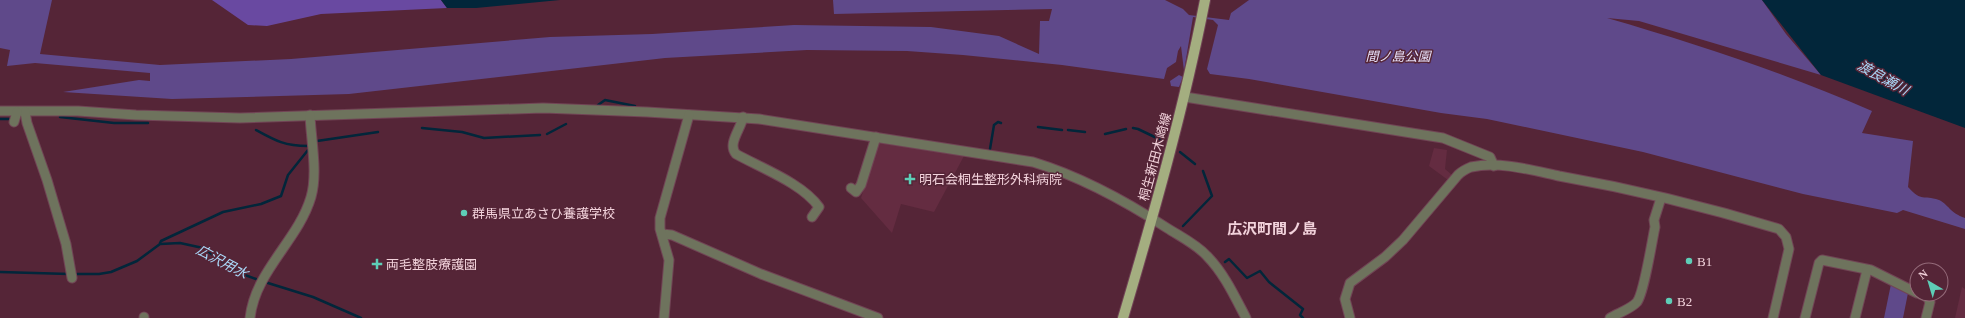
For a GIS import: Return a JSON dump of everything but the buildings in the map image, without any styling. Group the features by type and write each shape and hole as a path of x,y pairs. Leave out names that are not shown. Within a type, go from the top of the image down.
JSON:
{"main road":[{"name":"桐生新田木崎線","path":"1123,318 1185,97 1205,0"}],"street":[{"path":"1185,97 1443,138 1490,157 1494,166"},
{"path":"0,111 78,111 136,115 240,118 543,108 743,117 1033,162 1057,169 1073,177 1152,219 1193,244 1207,255 1221,273 1246,318"},
{"path":"14,122 21,112"},
{"path":"21,112 27,123 47,180 66,244 72,278"},
{"path":"250,318 252,301 258,286 300,222 311,197 314,171 310,115"},
{"path":"664,318 669,260 662,234 660,218 689,115"},
{"path":"743,117 742,125 732,147 733,151 795,186 806,194 819,207 812,217"},
{"path":"851,188 856,192 861,185 876,137"},
{"path":"1350,318 1345,299 1350,283 1385,257 1464,170 1494,166 1517,168 1592,182 1766,225 1783,232 1789,243 1789,249 1772,318"},
{"path":"1610,318 1635,304 1638,299 1646,272 1655,227 1654,220 1661,198"},
{"path":"662,234 672,235 762,274 878,318"},
{"path":"1805,318 1820,261 1825,260 1867,270 1909,289"},
{"path":"1855,318 1867,270"},
{"path":"1926,318 1930,302"}],"shaded area":[{"path":"212,0 441,0 447,8 321,14 267,26 248,25"},
{"name":"明石会桐生整形外科病院","path":"879,143 964,156 934,212 901,204 892,233 861,198"},
{"path":"1434,148 1447,150 1445,169 1452,175 1448,180 1429,166"},
{"path":"1962,287 1965,289 1965,318 1955,318"}],"green space":[{"name":"間ノ島公園","path":"0,0 52,0 40,54 160,65 291,59 550,37 652,34 794,25 931,27 999,36 1039,54 1040,21 1049,21 1052,9 834,14 833,0 1165,0 1183,9 1189,15 1229,20 1231,13 1249,0 1762,0 1786,34 1821,75 1639,21 1607,18 1741,60 1807,84 1872,111 1862,133 1913,141 1908,187 1920,197 1939,200 1956,214 1965,218 1965,229 1903,210 1897,213 1803,194 1643,152 1487,119 1441,113 1249,79 1210,74 1207,69 1218,25 1213,20 1193,17 1184,71 1181,46 1178,51 1176,62 1167,68 1164,79 1062,65 963,55 907,51 807,50 665,58 349,94 172,99 63,92 139,80 150,81 150,73 35,63 7,66 10,50 0,48"},
{"path":"1179,75 1183,77 1179,87 1171,86 1170,81"},
{"path":"1891,284 1908,293 1903,318 1884,318"}],"water":[{"path":"441,0 560,0 476,8 447,8"},
{"name":"渡良瀬川","path":"1762,0 1965,0 1965,128 1821,75"}],"waterway":[{"path":"598,105 605,100 635,106"},
{"path":"60,117 114,123 148,123"},
{"path":"0,119 9,119"},
{"path":"990,149 994,125 998,122 1001,123"},
{"path":"547,134 566,124"},
{"path":"1038,127 1062,130"},
{"path":"422,128 462,132 484,138 540,135"},
{"path":"1133,128 1163,141"},
{"path":"1105,134 1126,129"},
{"path":"256,130 281,142 293,145 308,146"},
{"path":"1068,130 1085,132"},
{"path":"317,141 378,132"},
{"path":"160,243 161,241 223,212 261,204 281,196 288,175 308,150"},
{"path":"1180,152 1195,164"},
{"path":"1183,226 1212,196 1203,171"},
{"name":"広沢用水","path":"75,274 99,274 111,272 137,261 160,244 180,243 203,248 237,272 256,279"},
{"path":"1225,262 1229,259 1247,278 1260,271 1269,282 1303,309 1300,315 1303,318"},
{"name":"広沢用水","path":"0,272 69,274"},
{"name":"広沢用水","path":"268,283 313,297 361,318"}],"place":[{"name":"明石会桐生整形外科病院","path":"910,179"},
{"name":"群馬県立あさひ養護学校","path":"464,213"},
{"name":"B1","path":"1689,261"},
{"name":"両毛整肢療護園","path":"377,264"},
{"name":"B2","path":"1669,301"}],"district":[{"name":"広沢町間ノ島","path":"1272,229"}]}
